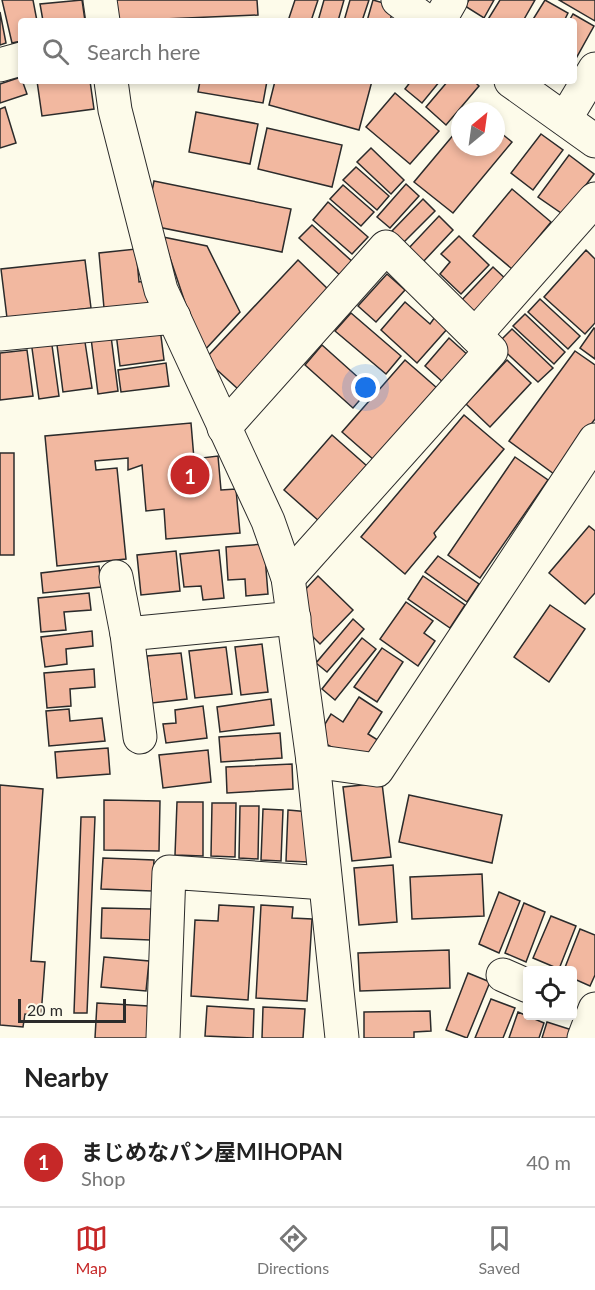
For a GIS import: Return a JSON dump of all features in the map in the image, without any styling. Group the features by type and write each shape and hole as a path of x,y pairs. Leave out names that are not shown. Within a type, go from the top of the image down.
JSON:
{"street":[{"path":"100,0 103,18"},
{"path":"398,0 422,18"},
{"path":"441,18 451,0"},
{"path":"0,65 18,60"},
{"path":"565,119 595,69"},
{"path":"111,84 115,110 161,290 268,521 288,578 313,761 342,1038"},
{"path":"515,84 595,141"},
{"path":"475,336 595,199"},
{"path":"224,428 386,247 491,351 288,578"},
{"path":"0,334 174,317"},
{"path":"313,761 377,770 595,440"},
{"path":"116,577 127,634 140,737"},
{"path":"127,634 294,618"},
{"path":"163,1038 169,872 326,883"}],"building":[{"path":"2,0 33,0 36,18 18,18 18,42 12,43"},
{"path":"82,0 85,18 42,18 40,4"},
{"path":"115,0 257,0 258,15 117,18"},
{"path":"295,0 318,0 312,18 289,18"},
{"path":"324,0 344,0 339,18 319,18"},
{"path":"350,0 369,0 363,18 345,18"},
{"path":"373,0 394,6 391,18 368,18"},
{"path":"469,0 494,0 484,18 465,6"},
{"path":"500,0 535,0 525,18 489,18"},
{"path":"545,0 568,13 566,18 534,18"},
{"path":"559,0 595,0 595,21"},
{"path":"0,12 6,43 0,45"},
{"path":"573,14 594,26 577,57 577,18 571,18"},
{"path":"18,78 18,84 23,84 27,94 0,103 0,84"},
{"path":"37,84 90,84 94,109 42,116"},
{"path":"199,84 266,84 263,103 198,92"},
{"path":"274,84 371,84 359,130 269,105"},
{"path":"409,84 438,84 422,103 405,89"},
{"path":"445,84 477,84 479,86 465,102 451,102 451,119 446,125 426,107"},
{"path":"395,93 439,131 410,164 366,127"},
{"path":"5,107 16,143 0,148 0,109"},
{"path":"196,112 258,124 250,164 189,152"},
{"path":"267,128 342,145 332,187 258,169"},
{"path":"541,134 563,150 533,190 511,173"},
{"path":"505,136 512,142 505,150"},
{"path":"451,138 451,156 500,156 453,213 414,182"},
{"path":"371,148 404,180 391,194 357,162"},
{"path":"569,155 594,174 564,215 538,197"},
{"path":"356,167 389,196 377,210 343,180"},
{"path":"154,181 291,209 282,252 153,226 149,206"},
{"path":"406,184 419,196 390,228 377,217"},
{"path":"343,185 374,212 361,226 330,199"},
{"path":"512,189 551,222 512,269 473,236"},
{"path":"423,199 435,211 404,242 392,231"},
{"path":"328,202 368,237 352,254 313,220"},
{"path":"439,216 453,230 422,263 408,249"},
{"path":"312,225 355,264 343,278 299,238"},
{"path":"459,236 489,265 461,294 440,274 450,262 441,254"},
{"path":"163,237 207,246 240,312 202,353"},
{"path":"136,249 139,282 146,281 148,304 104,308 99,253"},
{"path":"586,250 595,259 595,323 585,334 544,297"},
{"path":"85,260 91,308 7,318 1,269"},
{"path":"298,260 331,292 238,389 205,359"},
{"path":"493,267 511,284 477,320 459,303"},
{"path":"387,274 405,290 376,322 358,306"},
{"path":"540,299 580,336 568,349 528,312"},
{"path":"405,302 430,324 435,317 448,328 417,363 381,330"},
{"path":"351,313 401,356 386,374 335,331"},
{"path":"525,314 565,352 554,364 513,326"},
{"path":"160,328 164,360 120,366 116,333"},
{"path":"512,329 553,368 538,382 497,344"},
{"path":"595,329 595,359 580,348"},
{"path":"111,336 118,391 98,394 91,338"},
{"path":"51,338 59,396 39,399 31,341"},
{"path":"449,338 469,356 445,384 425,366"},
{"path":"85,342 92,388 63,392 57,345"},
{"path":"322,345 370,388 353,408 305,365"},
{"path":"27,350 33,396 0,400 0,353"},
{"path":"575,351 595,365 595,419 554,474 509,441"},
{"path":"405,360 437,388 374,460 342,432"},
{"path":"507,360 531,383 490,427 466,404"},
{"path":"166,363 169,386 121,392 118,370"},
{"path":"464,415 504,449 434,533 436,537 405,574 361,537"},
{"path":"191,423 194,459 218,456 221,490 236,489 240,533 166,539 164,509 146,511 142,465 128,470 128,458 95,461 96,470 117,468 126,559 57,566 45,436"},
{"path":"332,435 367,466 319,521 284,490"},
{"path":"0,453 14,453 14,555 0,555"},
{"path":"515,457 548,480 480,578 448,555"},
{"path":"589,526 595,531 595,593 585,604 549,573"},
{"path":"264,544 268,594 246,596 245,579 228,580 226,547"},
{"path":"219,550 224,598 203,600 201,586 184,587 180,554"},
{"path":"176,551 180,591 141,595 137,555"},
{"path":"438,556 479,584 467,602 425,572"},
{"path":"99,566 101,587 43,593 41,573"},
{"path":"318,576 353,610 320,644 311,635 302,593"},
{"path":"423,576 465,605 450,628 408,599"},
{"path":"89,593 91,610 64,612 66,630 41,632 38,598"},
{"path":"406,602 433,621 424,633 435,641 418,666 380,639"},
{"path":"550,605 585,629 549,682 514,657"},
{"path":"353,619 364,629 327,672 316,663"},
{"path":"92,631 93,646 66,649 67,664 45,667 41,637"},
{"path":"362,638 376,649 335,700 322,689"},
{"path":"262,644 268,692 241,695 235,647"},
{"path":"226,647 232,694 195,698 189,651"},
{"path":"382,648 403,662 377,702 354,687"},
{"path":"181,653 187,699 152,703 147,656"},
{"path":"94,669 95,687 70,689 71,706 47,708 44,673"},
{"path":"359,697 382,712 368,734 381,742 372,757 335,749 326,744 325,724 331,714 343,722"},
{"path":"271,699 274,725 220,732 217,707"},
{"path":"203,706 207,738 166,743 163,724 176,723 175,710"},
{"path":"69,709 70,721 102,718 105,741 49,746 46,711"},
{"path":"280,733 282,758 221,762 219,737"},
{"path":"108,748 110,774 57,778 55,752"},
{"path":"208,750 211,782 163,788 159,755"},
{"path":"292,764 293,789 227,793 226,767"},
{"path":"382,783 391,857 352,861 343,787"},
{"path":"0,785 43,789 31,961 45,962 41,1016 25,1014 23,1027 0,1025"},
{"path":"409,795 502,815 492,863 399,842"},
{"path":"104,800 160,801 159,851 104,850"},
{"path":"177,802 203,802 203,856 175,855"},
{"path":"212,803 236,803 235,857 211,856"},
{"path":"240,806 259,806 258,859 239,858"},
{"path":"263,809 283,810 281,861 261,860"},
{"path":"288,810 310,812 308,862 286,861"},
{"path":"81,817 95,817 87,1013 74,1013"},
{"path":"103,858 154,860 152,891 101,889"},
{"path":"393,865 397,922 359,925 354,868"},
{"path":"482,874 484,916 412,919 410,877"},
{"path":"499,892 520,901 499,953 479,944"},
{"path":"524,903 545,912 526,962 505,953"},
{"path":"219,905 254,907 248,1000 191,996 195,920 218,921"},
{"path":"261,905 293,907 292,918 312,919 307,1001 256,998"},
{"path":"102,908 151,909 150,940 101,938"},
{"path":"551,916 576,926 560,966 552,966 533,958"},
{"path":"580,929 595,935 595,975 590,986 577,980 577,966 566,966"},
{"path":"449,950 450,988 360,991 358,953"},
{"path":"104,957 149,961 146,991 101,987"},
{"path":"468,973 490,982 467,1038 446,1030"},
{"path":"491,999 515,1008 503,1038 475,1038"},
{"path":"97,1003 148,1006 147,1038 95,1038"},
{"path":"207,1006 254,1009 253,1038 205,1036"},
{"path":"263,1007 305,1009 303,1038 262,1038"},
{"path":"430,1011 431,1031 414,1032 414,1038 364,1038 364,1012"},
{"path":"518,1012 523,1014 523,1020 537,1020 544,1023 539,1038 509,1038"},
{"path":"547,1022 572,1030 569,1038 542,1038"}],"place":[{"name":"まじめなパン屋MIHOPAN","path":"190,475"}]}
